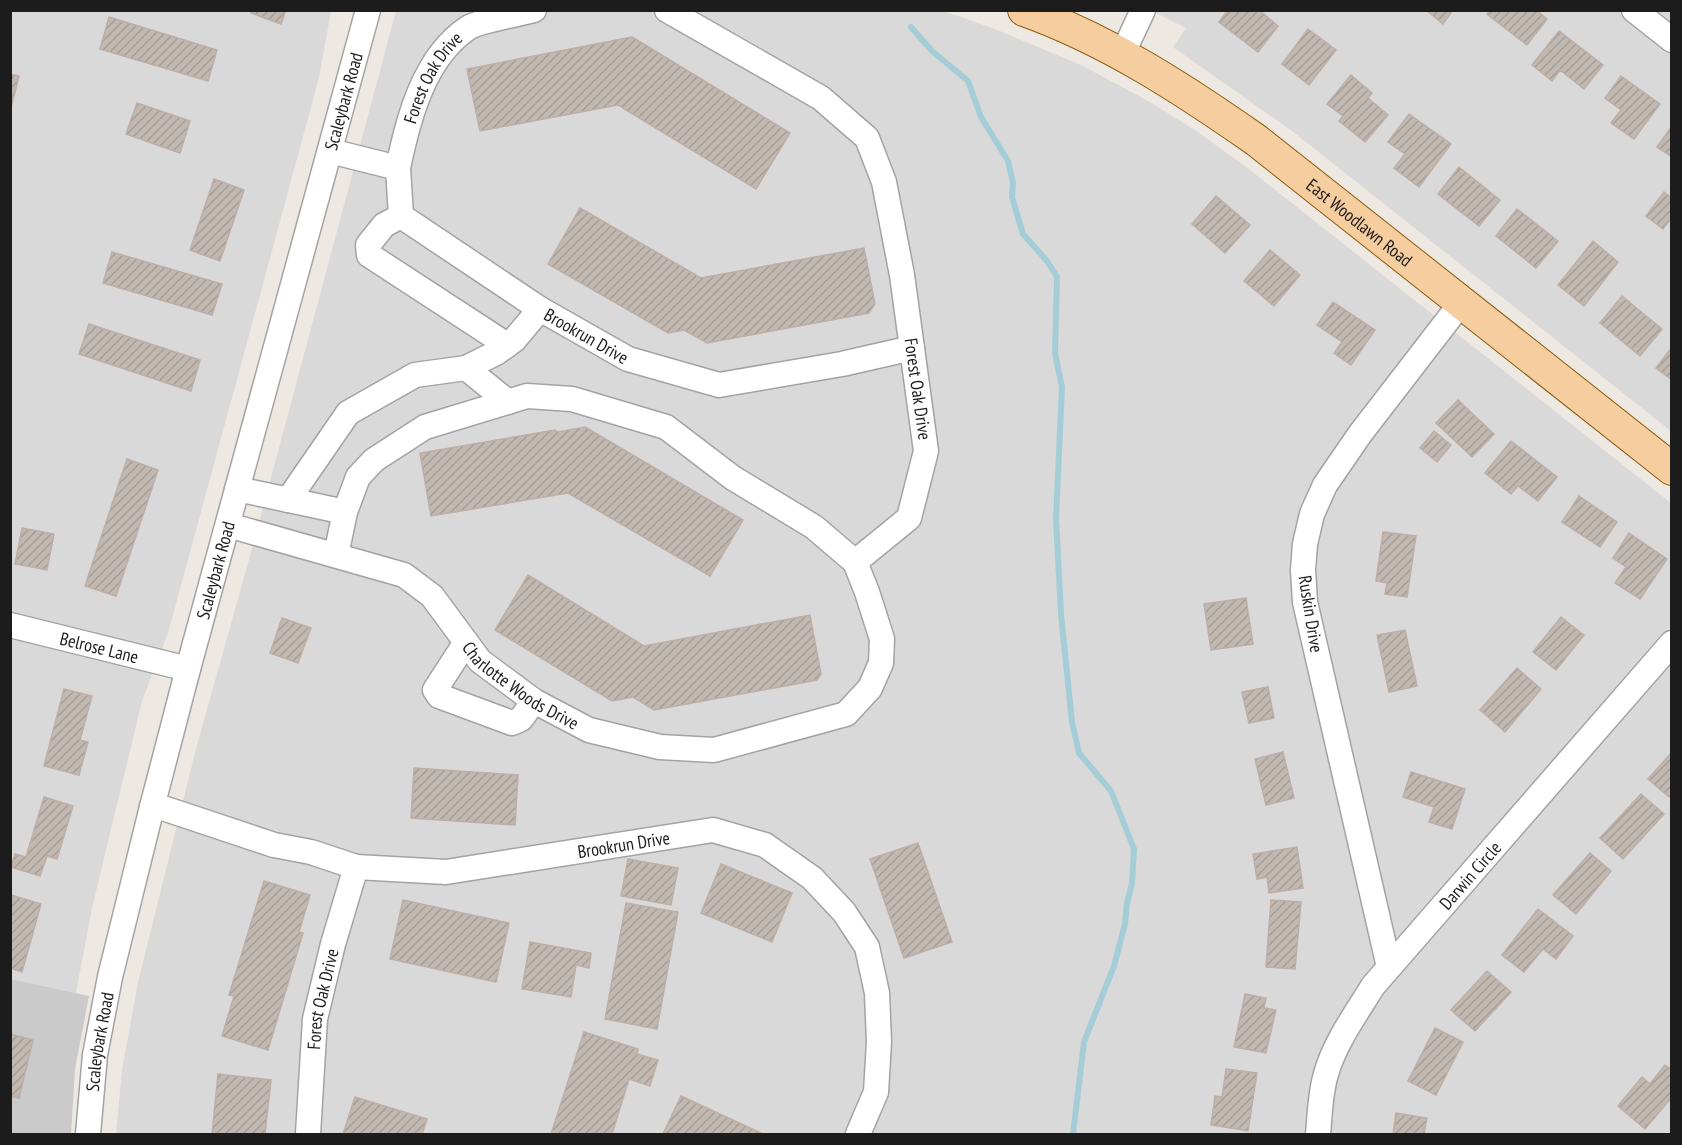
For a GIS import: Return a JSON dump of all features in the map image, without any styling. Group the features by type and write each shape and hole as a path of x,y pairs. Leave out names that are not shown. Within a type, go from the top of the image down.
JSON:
{"main road":[{"name":"East Woodlawn Road","path":"1024,10 1122,55 1194,97 1256,140 1671,469"}],"street":[{"name":"Scaleybark Road","path":"88,1134 95,1055 110,977 152,807 368,10"},
{"name":"Forest Oak Drive","path":"398,168 404,140 428,70 444,49 469,27 534,10"},
{"name":"Forest Oak Drive","path":"666,10 821,98 867,138 884,182 902,275 926,451 909,518 855,562"},
{"path":"1122,55 1143,10"},
{"path":"1634,10 1671,40"},
{"path":"330,151 398,168 401,216 384,225 368,245 369,255 507,345"},
{"name":"Brookrun Drive","path":"401,216 540,309 628,359 719,385 842,364 912,348"},
{"name":"Ruskin Drive","path":"1389,967 1305,602 1303,570 1305,544 1312,514 1332,473 1461,303"},
{"path":"288,500 348,413 415,375 466,368 514,340 540,309"},
{"path":"466,368 508,402"},
{"path":"336,555 345,512 358,477 374,460 425,427 527,396 572,399 666,427 733,478 814,527 855,562"},
{"path":"237,489 345,512"},
{"name":"Charlotte Woods Drive","path":"228,525 404,574 432,596 480,661 534,701 589,730 660,747 714,750 846,714 870,688 880,663 882,639 855,562"},
{"name":"Belrose Lane","path":"10,625 188,669"},
{"path":"466,642 435,690 439,696 512,723 521,719 534,701"},
{"name":"Darwin Circle","path":"1318,1134 1320,1101 1338,1043 1373,986 1670,646"},
{"name":"Brookrun Drive","path":"152,807 274,845 311,852 356,867 446,872 712,830 765,845 812,878 844,912 867,947 877,993 879,1042 876,1092 858,1134"},
{"name":"Forest Oak Drive","path":"308,1134 315,1019 333,944 356,867"}],"shaded area":[{"path":"941,10 995,29 1083,66 1150,102 1198,132 1250,170 1671,503 1671,1134 116,1134 122,1070 138,982 197,745 396,11"},
{"path":"11,11 331,11 319,78 168,633 142,701 92,908 76,993 11,979"},
{"path":"1152,11 1671,11 1671,431 1292,131 1173,47 1186,28"},
{"path":"11,979 89,996 75,1069 71,1134 11,1134"}],"building":[{"path":"252,10 286,10 281,24 251,13"},
{"path":"1228,10 1259,10 1278,26 1258,52 1219,22"},
{"path":"1426,10 1453,10 1443,24"},
{"path":"1490,10 1536,10 1547,19 1527,45 1487,14"},
{"path":"109,17 217,50 208,81 100,49"},
{"path":"1308,29 1336,50 1309,85 1282,64"},
{"path":"1559,31 1603,65 1584,89 1560,70 1552,81 1532,65"},
{"path":"632,37 790,133 756,189 618,105 480,131 467,69"},
{"path":"10,74 19,76 12,104 10,104"},
{"path":"1351,75 1372,93 1368,98 1388,115 1365,142 1339,121 1343,116 1327,104"},
{"path":"1621,76 1660,104 1634,139 1611,123 1621,110 1605,98"},
{"path":"137,103 190,121 180,153 126,134"},
{"path":"1409,114 1451,144 1419,187 1394,168 1405,154 1388,142"},
{"path":"1672,126 1672,157 1657,147"},
{"path":"1459,167 1500,200 1479,226 1438,194"},
{"path":"214,179 244,190 220,261 190,250"},
{"path":"1664,192 1672,198 1672,217 1663,229 1646,216"},
{"path":"1216,196 1250,225 1225,253 1192,224"},
{"path":"580,208 701,278 864,248 875,304 869,313 707,343 684,330 668,333 548,264"},
{"path":"1517,209 1558,241 1536,268 1496,236"},
{"path":"1593,241 1618,262 1584,306 1558,285"},
{"path":"1270,250 1300,275 1274,306 1244,281"},
{"path":"112,252 222,284 212,315 103,283"},
{"path":"1622,296 1662,329 1640,356 1600,323"},
{"path":"1333,302 1375,330 1351,365 1334,353 1342,342 1317,325"},
{"path":"89,324 200,360 191,391 79,354"},
{"path":"1672,347 1672,380 1656,368"},
{"path":"1458,400 1494,434 1472,457 1436,423"},
{"path":"585,427 743,520 710,576 568,493 431,516 420,453"},
{"path":"1434,431 1451,445 1437,462 1420,448"},
{"path":"1511,441 1557,477 1538,501 1518,486 1511,494 1485,473"},
{"path":"127,459 158,470 116,596 85,586"},
{"path":"1579,496 1617,522 1600,547 1562,522"},
{"path":"22,528 54,534 47,570 15,564"},
{"path":"1383,532 1416,536 1407,597 1385,594 1387,583 1376,581"},
{"path":"1629,533 1667,559 1640,599 1615,583 1626,567 1613,558"},
{"path":"528,575 644,646 810,615 821,674 817,680 654,710 633,697 612,701 495,630"},
{"path":"1246,598 1253,644 1211,650 1204,604"},
{"path":"1561,617 1584,635 1556,670 1533,652"},
{"path":"282,618 311,628 298,663 270,653"},
{"path":"1405,630 1417,686 1389,692 1377,635"},
{"path":"1517,668 1541,689 1505,732 1480,710"},
{"path":"1268,687 1274,718 1249,723 1242,692"},
{"path":"64,689 92,696 80,740 88,742 79,775 44,766"},
{"path":"1283,752 1294,798 1266,805 1255,759"},
{"path":"1672,752 1672,794 1669,797 1648,779"},
{"path":"414,768 518,775 515,825 411,818"},
{"path":"1411,772 1465,789 1452,829 1429,822 1434,807 1403,797"},
{"path":"1641,794 1664,814 1623,859 1600,838"},
{"path":"44,797 73,806 57,859 47,856 40,876 11,867 15,854 26,857"},
{"path":"918,843 952,942 904,958 870,859"},
{"path":"1297,847 1303,888 1269,893 1267,877 1257,879 1253,854"},
{"path":"1590,853 1611,871 1576,914 1553,895"},
{"path":"628,859 678,868 671,905 621,896"},
{"path":"721,864 792,893 772,942 701,913"},
{"path":"264,881 310,895 299,932 303,933 268,1050 222,1036 234,996 229,995"},
{"path":"11,895 41,904 22,972 10,968"},
{"path":"403,900 509,923 496,982 390,959"},
{"path":"1271,900 1301,902 1295,969 1266,967"},
{"path":"626,903 678,912 657,1029 605,1019"},
{"path":"1538,909 1573,936 1556,959 1543,949 1524,972 1502,955"},
{"path":"530,942 591,953 589,968 576,965 571,997 522,989"},
{"path":"1487,971 1511,992 1475,1031 1451,1010"},
{"path":"1245,994 1266,998 1264,1008 1276,1010 1266,1053 1234,1047"},
{"path":"1435,1028 1463,1042 1436,1095 1408,1081"},
{"path":"584,1032 638,1049 637,1054 658,1060 650,1086 629,1079 612,1134 551,1134"},
{"path":"10,1034 33,1040 19,1098 10,1096"},
{"path":"1665,1065 1672,1070 1672,1097 1645,1129 1618,1106 1642,1077 1650,1084"},
{"path":"1226,1069 1257,1073 1248,1131 1211,1125 1215,1096 1222,1097"},
{"path":"218,1074 271,1080 265,1134 212,1134"},
{"path":"681,1096 763,1134 663,1134"},
{"path":"355,1097 427,1119 422,1134 343,1134"},
{"path":"1396,1113 1427,1118 1424,1134 1393,1134"}],"waterway":[{"path":"911,27 932,51 968,81 981,117 1008,161 1013,183 1012,197 1023,234 1047,261 1057,277 1055,353 1062,387 1056,519 1061,614 1072,722 1079,753 1111,791 1134,849 1132,883 1125,924 1114,966 1084,1042 1073,1134"}]}
